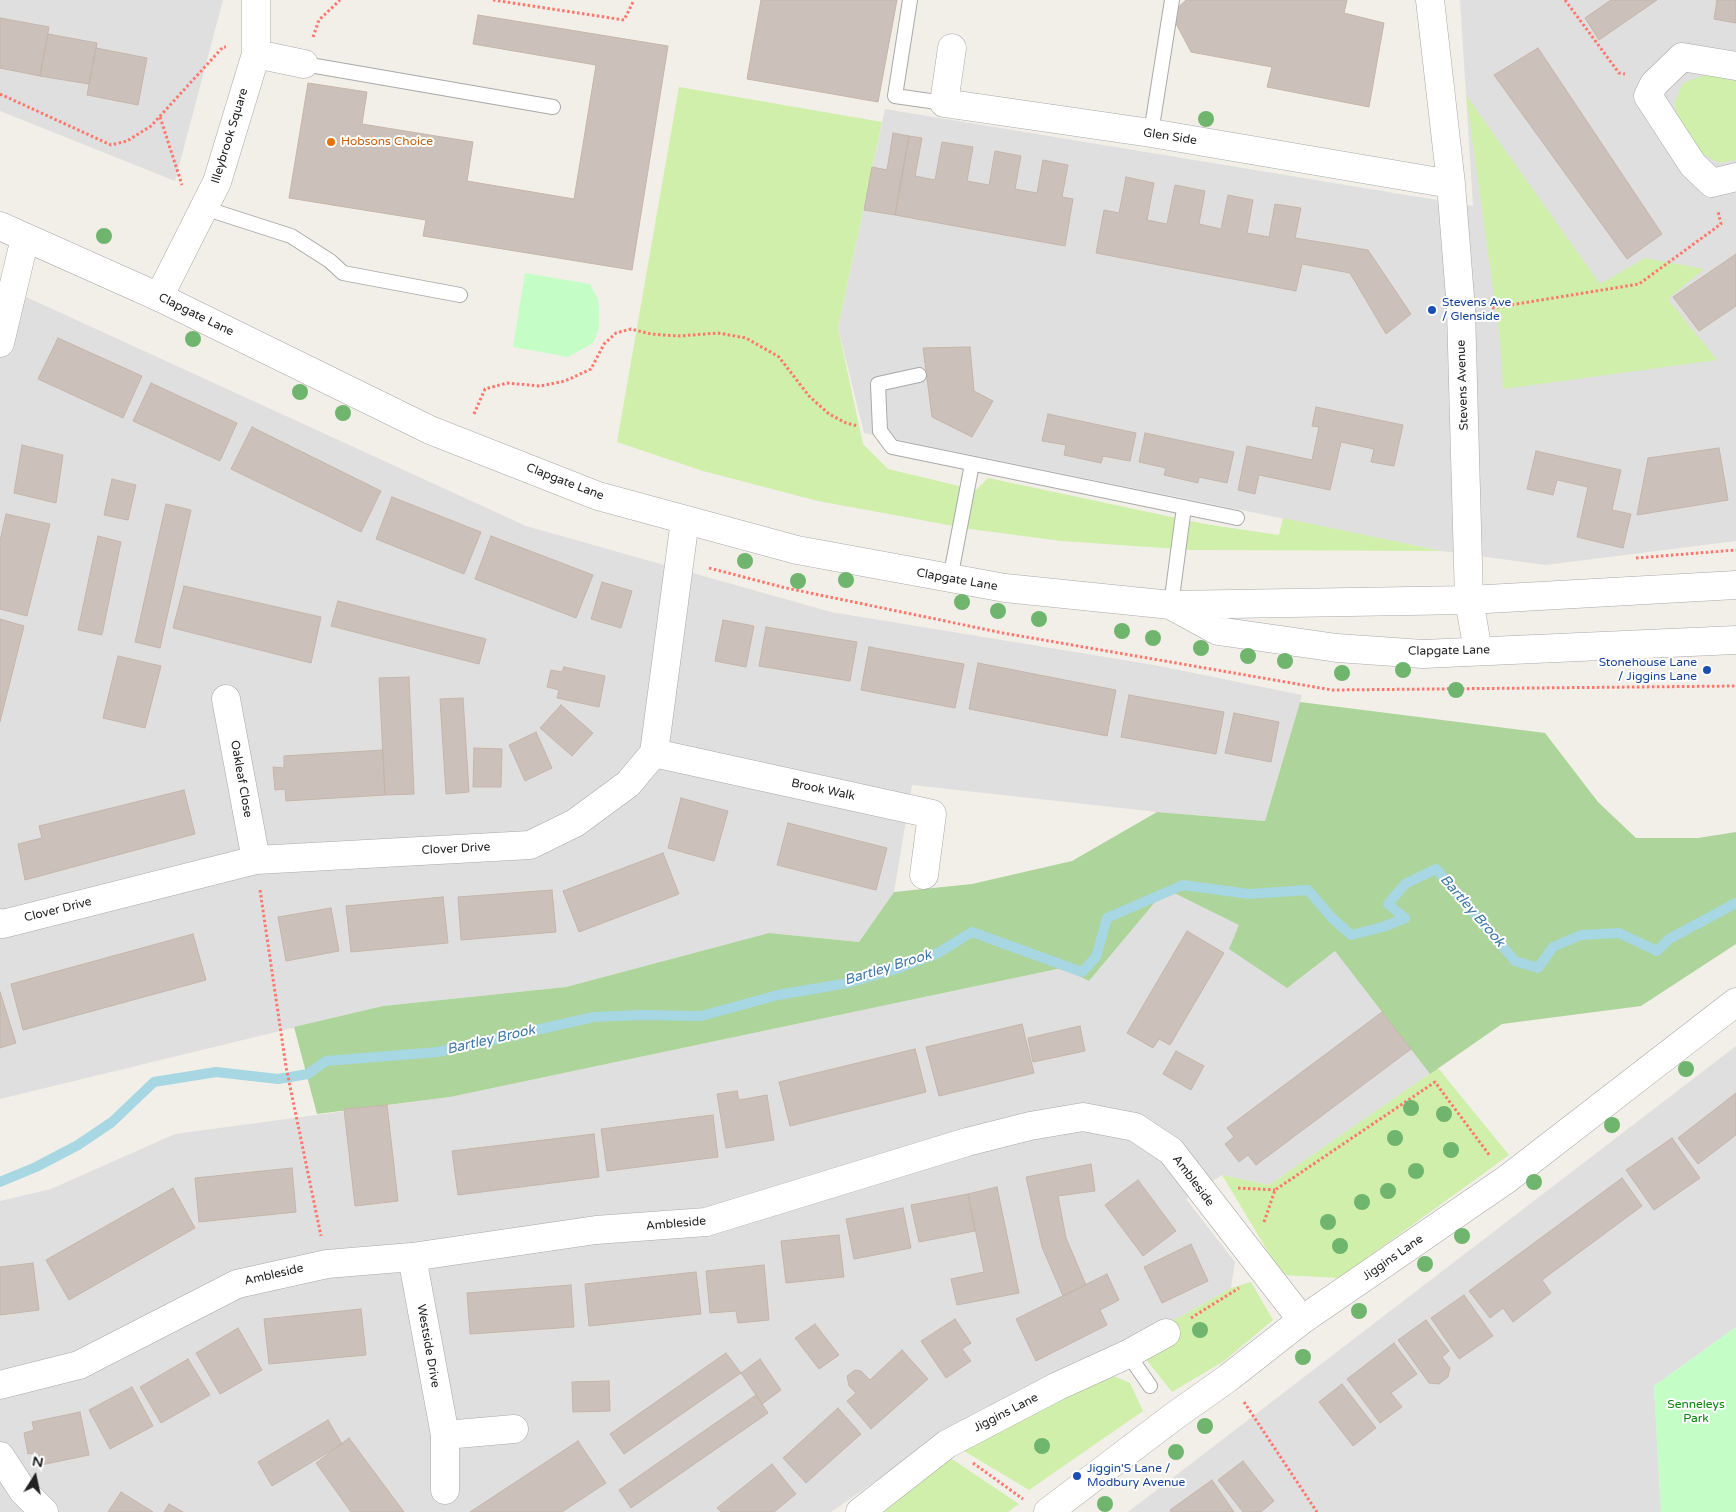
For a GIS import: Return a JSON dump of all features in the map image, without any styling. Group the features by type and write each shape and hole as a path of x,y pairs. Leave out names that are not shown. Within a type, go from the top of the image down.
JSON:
{"street":[{"name":"Illeybrook Square","path":"159,297 218,182 256,54 256,0"},
{"name":"Stevens Avenue","path":"1430,0 1451,184 1461,310 1469,600 1478,651"},
{"path":"944,103 952,48"},
{"path":"256,54 304,64"},
{"path":"1724,180 1693,165 1648,96 1654,84 1682,57 1736,66"},
{"name":"Glen Side","path":"944,103 1151,133 1451,184"},
{"name":"Clapgate Lane","path":"0,226 159,297 430,430 598,496 797,550 1004,588 1171,605 1469,600 1736,586"},
{"path":"0,343 24,238"},
{"path":"654,753 685,520"},
{"name":"Clapgate Lane","path":"1171,605 1218,631 1337,648 1423,654 1736,640"},
{"name":"Oakleaf Close","path":"226,698 256,860"},
{"name":"Clover Drive","path":"0,923 3,924 256,860 530,845 575,823 628,784 654,753"},
{"name":"Brook Walk","path":"654,753 932,814 924,875"},
{"name":"Jiggins Lane","path":"1036,1506 1173,1417 1228,1378 1302,1320 1507,1178 1736,1002"},
{"name":"Ambleside","path":"0,1385 79,1365 237,1284 327,1264 412,1257 596,1230 706,1222 967,1142 1030,1126 1083,1117 1135,1127 1171,1151 1302,1320"},
{"name":"Westside Drive","path":"412,1257 445,1435 445,1490"},
{"name":"Jiggins Lane","path":"860,1512 946,1444 1058,1386 1128,1354 1166,1333"},
{"path":"445,1435 514,1429"},
{"path":"0,1456 23,1491 44,1512"}],"lane":[{"path":"910,0 895,96 944,103"},
{"path":"1151,133 1172,0"},
{"path":"304,64 552,106"},
{"path":"205,207 291,236 330,261 343,273 460,294"},
{"path":"920,375 878,384 880,431 892,447 1237,518"},
{"path":"950,578 972,464"},
{"path":"1171,605 1184,507"},
{"path":"1128,1354 1150,1386"}],"path":[{"path":"304,64 319,20 340,0"},
{"path":"493,0 624,20 634,0"},
{"path":"1565,0 1619,73 1654,84"},
{"path":"0,94 111,145 127,141 151,126 223,47 256,54"},
{"path":"160,117 185,193 205,207"},
{"path":"1461,310 1494,308 1639,284 1721,224 1724,180"},
{"path":"463,443 485,389 507,383 540,386 565,381 591,368 604,344 616,333 631,329 651,334 678,336 718,333 746,338 780,357 809,396 829,414 846,423 880,431"},
{"path":"256,860 286,1066 327,1264"},
{"path":"1166,1333 1242,1287 1275,1190 1435,1082 1507,1178"},
{"path":"1228,1378 1317,1512"},
{"path":"946,1444 1036,1506"}],"shaded area":[{"path":"0,0 223,0 175,181 0,111"},
{"path":"1460,0 1736,0 1736,541 1545,565 1442,551 864,433 838,328 885,109 1473,206"},
{"path":"0,285 526,526 831,612 1154,665 1302,695 1265,821 1157,812 912,785 894,892 859,942 769,933 566,987 383,1006 0,1099"},
{"path":"1166,889 1240,925 1335,950 1430,1074 1269,1185 1222,1175 1186,1199 1235,1262 1231,1288 1180,1317 1129,1338 935,1440 831,1512 0,1512 0,1201 51,1189 175,1134 450,1097 1062,968 1089,981"},
{"path":"1736,1046 1736,1327 1654,1386 1661,1512 1128,1512"}],"green space":[{"path":"1706,75 1736,81 1736,160 1719,163 1690,147 1674,104 1683,83"},
{"path":"679,87 882,122 838,328 863,444 888,469 976,490 988,478 1205,524 1279,535 1283,518 1442,551 1193,550 1061,541 970,529 818,501 703,471 617,442"},
{"path":"1466,95 1600,284 1645,258 1704,269 1668,299 1717,360 1503,389 1500,339"},
{"path":"525,273 590,284 598,299 599,310 599,328 593,343 568,357 513,347"},
{"path":"1300,702 1545,733 1598,802 1636,838 1698,838 1736,832 1736,944 1641,1006 1502,1024 1430,1074 1335,951 1287,988 1229,949 1239,925 1166,889 1089,981 1062,968 450,1097 317,1114 294,1027 383,1006 566,987 769,933 859,942 894,892 972,884 1072,861 1157,812 1265,821"},
{"path":"1438,1068 1509,1155 1339,1278 1282,1275 1222,1175 1269,1185"},
{"path":"1251,1282 1273,1320 1224,1361 1172,1392 1129,1338 1180,1317 1231,1288"},
{"name":"Senneleys Park","path":"1736,1327 1736,1512 1661,1512 1654,1386"},
{"path":"1104,1372 1130,1383 1143,1411 1029,1490 959,1448"},
{"path":"949,1457 1019,1504 1008,1512 874,1512"}],"building":[{"path":"761,0 897,0 878,102 747,79"},
{"path":"1186,0 1347,0 1344,13 1384,23 1369,107 1267,87 1272,67 1191,52 1171,14"},
{"path":"1611,0 1657,0 1599,40 1585,18"},
{"path":"1717,0 1736,0 1736,23 1714,19"},
{"path":"478,15 668,46 632,270 423,236 426,220 289,198 308,83 367,92 362,124 473,142 467,181 574,199 596,65 473,44"},
{"path":"0,18 49,27 40,76 0,68"},
{"path":"48,34 97,43 89,84 40,76"},
{"path":"96,48 147,58 138,105 87,95"},
{"path":"1538,48 1662,234 1627,259 1494,75"},
{"path":"893,133 909,136 895,215 864,210 872,167 887,170"},
{"path":"909,136 922,138 915,176 935,180 942,142 973,147 967,181 989,185 995,151 1021,156 1015,189 1037,193 1043,160 1068,165 1062,197 1073,199 1065,246 895,215"},
{"path":"1126,177 1154,183 1147,220 1167,224 1175,185 1205,191 1199,224 1221,229 1228,195 1253,200 1247,233 1269,237 1275,204 1301,208 1295,238 1368,250 1411,314 1386,334 1350,273 1302,264 1296,291 1096,253 1104,210 1119,213"},
{"path":"1736,254 1736,306 1699,331 1673,297"},
{"path":"58,338 142,376 123,418 38,379"},
{"path":"970,347 974,391 993,401 972,437 932,417 923,348"},
{"path":"151,383 237,423 220,461 133,421"},
{"path":"1316,407 1403,425 1394,466 1371,462 1374,449 1341,442 1330,490 1259,475 1255,494 1238,490 1247,446 1312,460 1319,427 1312,426"},
{"path":"1048,414 1136,433 1130,461 1103,456 1101,463 1064,455 1066,445 1042,441"},
{"path":"252,427 381,491 361,532 231,469"},
{"path":"1145,433 1234,452 1227,483 1199,477 1198,483 1164,475 1166,468 1139,462"},
{"path":"22,445 63,455 56,503 14,493"},
{"path":"1719,448 1728,500 1637,515 1648,458"},
{"path":"1536,451 1621,470 1612,510 1631,514 1623,548 1577,537 1588,487 1557,480 1553,495 1527,489"},
{"path":"112,479 136,485 128,520 104,515"},
{"path":"392,497 481,532 464,574 376,539"},
{"path":"166,504 191,510 160,648 135,642"},
{"path":"6,514 50,524 27,616 0,609 0,541"},
{"path":"98,536 121,542 102,635 78,630"},
{"path":"491,536 593,575 576,618 475,579"},
{"path":"602,582 632,591 621,628 591,619"},
{"path":"184,586 321,617 311,663 173,628"},
{"path":"338,601 486,639 479,664 331,626"},
{"path":"0,619 24,626 0,722"},
{"path":"723,620 754,626 746,667 715,661"},
{"path":"766,627 857,642 850,681 759,666"},
{"path":"869,647 964,664 955,708 861,690"},
{"path":"118,656 161,666 145,728 103,718"},
{"path":"978,663 1116,690 1107,736 969,709"},
{"path":"564,667 605,676 599,707 557,698 559,690 547,687 551,670 562,672"},
{"path":"409,677 414,794 385,795 379,678"},
{"path":"1129,695 1224,712 1216,754 1121,737"},
{"path":"463,698 469,792 446,794 440,699"},
{"path":"561,705 593,733 572,756 540,728"},
{"path":"1234,713 1279,722 1271,762 1225,753"},
{"path":"536,732 552,768 525,781 509,745"},
{"path":"474,748 502,749 501,787 473,787"},
{"path":"383,750 385,795 286,801 285,789 275,790 273,767 284,768 284,756"},
{"path":"184,790 195,834 25,880 18,844 42,838 39,826"},
{"path":"681,798 728,811 714,861 668,848"},
{"path":"788,823 887,848 876,890 777,865"},
{"path":"663,853 679,894 579,932 563,891"},
{"path":"552,890 556,932 461,940 458,897"},
{"path":"443,897 448,943 351,952 346,906"},
{"path":"331,908 339,951 286,961 278,917"},
{"path":"1187,931 1224,953 1170,1045 1159,1039 1153,1048 1127,1033"},
{"path":"193,934 206,980 23,1030 11,984"},
{"path":"0,992 16,1043 0,1048"},
{"path":"1382,1012 1411,1049 1256,1165 1248,1155 1239,1162 1225,1144 1234,1137 1227,1128"},
{"path":"1022,1024 1034,1073 939,1096 926,1047"},
{"path":"1080,1026 1085,1051 1033,1062 1028,1038"},
{"path":"915,1049 926,1092 790,1126 779,1082"},
{"path":"1176,1051 1204,1066 1191,1090 1163,1074"},
{"path":"737,1091 739,1100 767,1095 774,1140 726,1148 717,1094"},
{"path":"1736,1093 1736,1135 1698,1164 1678,1138"},
{"path":"387,1105 398,1201 355,1206 344,1109"},
{"path":"713,1115 718,1157 607,1171 601,1129"},
{"path":"594,1134 599,1177 458,1195 452,1151"},
{"path":"1672,1138 1700,1178 1654,1210 1626,1170"},
{"path":"1091,1164 1095,1191 1058,1196 1066,1238 1086,1285 1063,1296 1042,1247 1026,1177"},
{"path":"292,1168 296,1212 199,1222 195,1178"},
{"path":"1622,1178 1642,1206 1542,1280 1551,1293 1513,1322 1503,1308 1490,1318 1469,1291"},
{"path":"1138,1180 1176,1231 1143,1256 1105,1205"},
{"path":"997,1187 1019,1293 957,1305 951,1279 984,1272 968,1194"},
{"path":"173,1188 195,1228 69,1300 46,1260"},
{"path":"968,1194 975,1231 919,1242 911,1205"},
{"path":"903,1208 911,1248 854,1259 846,1219"},
{"path":"839,1235 844,1277 786,1283 781,1241"},
{"path":"1191,1244 1208,1281 1162,1303 1144,1267"},
{"path":"33,1263 39,1310 0,1315 0,1267"},
{"path":"764,1265 769,1320 738,1323 736,1311 710,1313 706,1271"},
{"path":"696,1272 701,1314 589,1326 585,1284"},
{"path":"1107,1274 1119,1300 1100,1310 1107,1325 1036,1361 1016,1319"},
{"path":"571,1285 574,1327 470,1334 467,1293"},
{"path":"1464,1295 1493,1336 1459,1359 1431,1318"},
{"path":"361,1309 366,1355 269,1364 264,1319"},
{"path":"955,1319 971,1343 962,1349 971,1361 946,1378 921,1341"},
{"path":"1426,1320 1449,1351 1442,1357 1450,1368 1448,1377 1439,1384 1429,1383 1398,1340"},
{"path":"815,1324 839,1355 819,1369 795,1338"},
{"path":"238,1328 262,1370 220,1394 196,1353"},
{"path":"1394,1343 1417,1374 1391,1393 1402,1407 1380,1423 1347,1379"},
{"path":"902,1350 928,1379 871,1429 847,1401 856,1393 849,1386 847,1376 855,1370 861,1371 870,1380"},
{"path":"726,1353 741,1373 624,1454 610,1434"},
{"path":"188,1359 210,1395 161,1423 140,1387"},
{"path":"760,1359 781,1390 762,1404 741,1373"},
{"path":"609,1381 610,1411 573,1412 572,1382"},
{"path":"1342,1384 1376,1428 1353,1446 1319,1402"},
{"path":"132,1387 153,1426 110,1449 89,1410"},
{"path":"756,1395 768,1413 631,1508 619,1490"},
{"path":"838,1408 861,1434 806,1483 783,1458"},
{"path":"80,1412 89,1455 41,1465 38,1452 28,1454 24,1433 34,1430 32,1422"},
{"path":"328,1420 342,1444 272,1486 258,1462"},
{"path":"349,1438 404,1512 351,1512 316,1463"},
{"path":"578,1441 606,1483 562,1512 470,1512"},
{"path":"1243,1461 1274,1501 1261,1512 1243,1512 1218,1480"},
{"path":"772,1464 796,1494 774,1512 721,1512 717,1508"},
{"path":"1212,1480 1234,1512 1171,1512 1170,1510"},
{"path":"121,1492 153,1512 108,1512"},
{"path":"169,1504 183,1512 164,1512"}],"waterway":[{"name":"Bartley Brook","path":"0,1182 36,1167 78,1145 112,1122 154,1082 216,1072 278,1079 308,1074 326,1061 438,1052 594,1017 641,1015 701,1016 778,995 848,983 896,969 938,953 972,932 1082,972 1096,957 1107,918 1183,885 1249,894 1308,890 1332,918 1351,935 1383,927 1405,918 1388,904 1405,884 1436,869 1515,961 1538,968 1553,947 1581,935 1619,933 1657,951 1669,939 1736,903"}],"place":[{"name":"Hobsons Choice","path":"331,142"},
{"name":"Stevens Ave / Glenside","path":"1432,310"},
{"name":"Stonehouse Lane / Jiggins Lane","path":"1707,670"},
{"name":"Jiggin'S Lane / Modbury Avenue","path":"1077,1476"}]}
